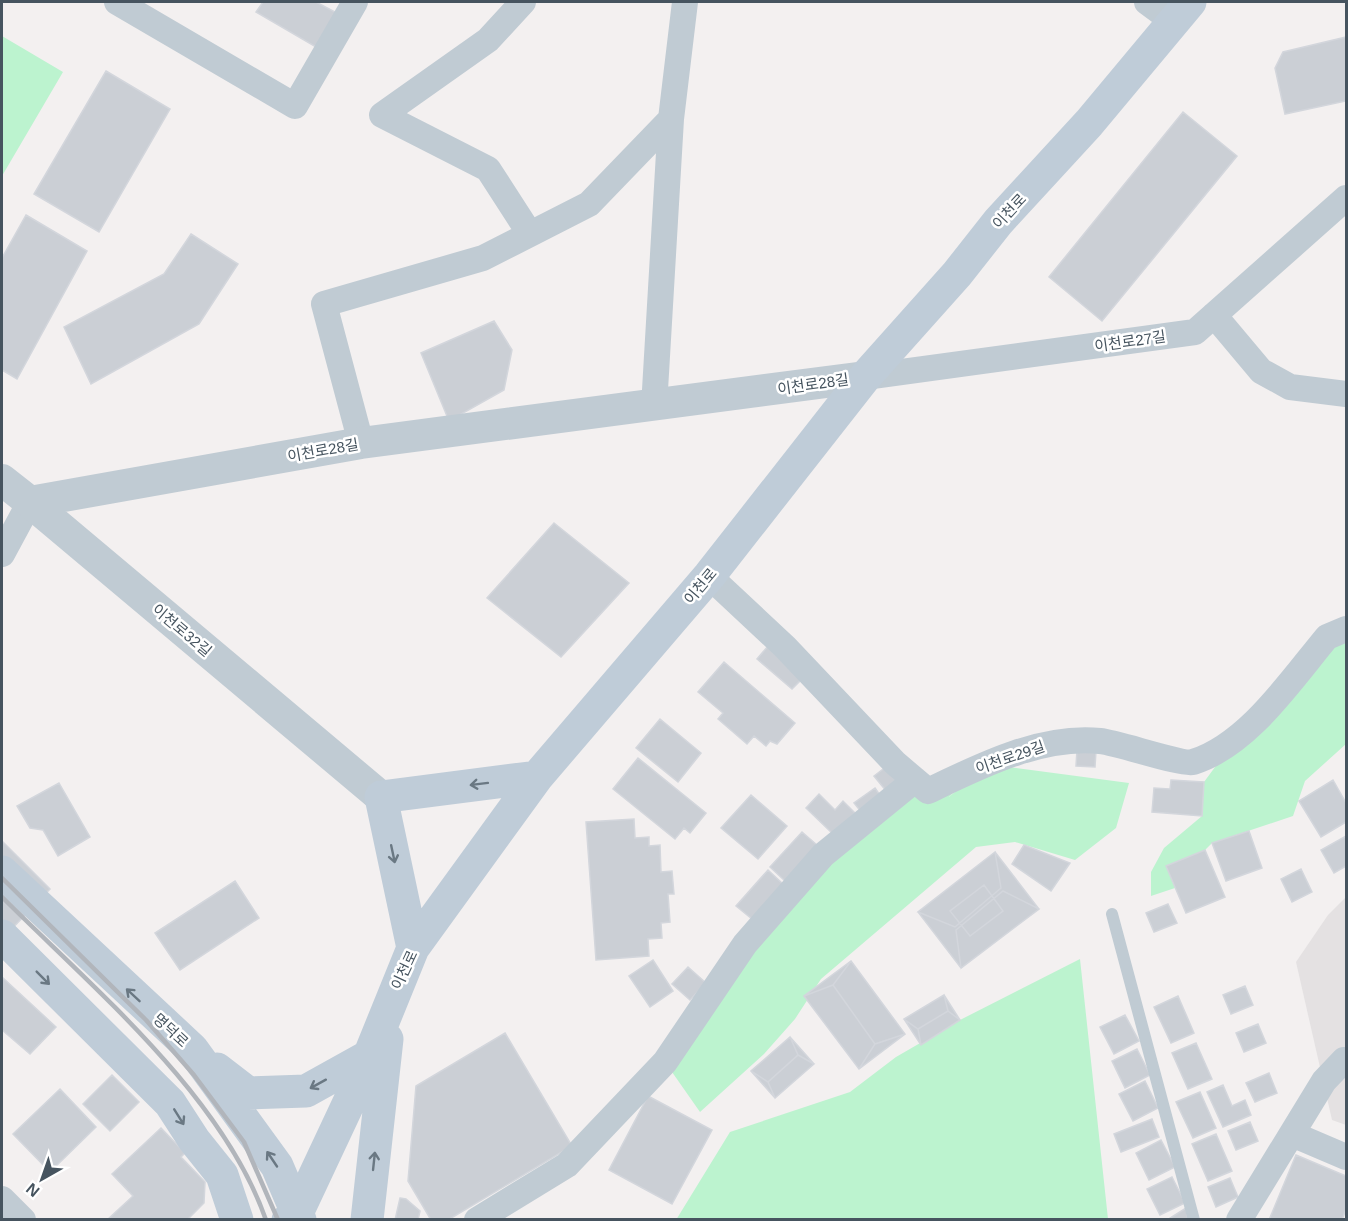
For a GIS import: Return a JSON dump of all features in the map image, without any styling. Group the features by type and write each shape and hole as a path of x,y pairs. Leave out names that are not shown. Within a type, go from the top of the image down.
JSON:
{"main road":[{"name":"이천로","path":"295,1217 369,1056 413,948 537,777 709,576 865,377 957,274 998,222 1056,161 1182,12"},
{"path":"413,948 381,796 537,777"},
{"name":"명덕로","path":"2,872 192,1049 277,1166 295,1217"},
{"path":"2,936 170,1102 194,1140 222,1175 237,1220"},
{"path":"367,1220 391,998"},
{"path":"192,1049 249,1093 306,1091 369,1056"}],"street":[{"path":"117,2 295,106 355,2"},
{"path":"523,2 488,40 382,115 488,169 530,234"},
{"path":"654,406 670,119 686,2"},
{"path":"1147,2 1182,12"},
{"path":"361,443 324,304 483,258 589,204 670,119"},
{"name":"이천로27길","path":"865,377 1195,332 1347,198"},
{"path":"1214,315 1261,371 1290,387 1347,394"},
{"name":"이천로28길","path":"30,502 361,443 865,377"},
{"path":"2,480 30,502 2,554"},
{"name":"이천로32길","path":"30,502 381,796"},
{"path":"477,1220 567,1165 665,1062 745,944 823,855 915,780 895,763 785,647 709,576"},
{"name":"이천로29길","path":"915,780 928,790 978,767 1059,741 1100,741 1190,763 1232,744 1327,637 1347,629"},
{"path":"1239,1220 1324,1081 1344,1060"},
{"path":"1292,1134 1347,1157"},
{"path":"2,1199 23,1220"}],"lane":[{"path":"1112,914 1194,1220"}],"shaded area":[{"path":"1346,897 1346,1125 1332,1120 1296,962 1328,915"}],"green space":[{"path":"2,36 63,72 2,176"},
{"path":"1346,630 1346,744 1305,781 1293,816 1212,843 1205,850 1166,866 1175,888 1151,896 1151,872 1164,848 1202,816 1204,782 1232,744"},
{"path":"987,764 1129,783 1116,828 1075,860 1015,842 976,847 821,979 795,1019 764,1054 700,1112 665,1062 745,944 915,780 978,767 949,797"},
{"path":"1080,959 1108,1219 676,1220 730,1132 850,1092 896,1057 960,1020"}],"building":[{"path":"263,2 316,2 337,13 316,47 256,12"},
{"path":"1346,37 1346,101 1285,114 1275,68 1283,52"},
{"path":"106,71 170,109 99,232 34,194"},
{"path":"1183,112 1237,156 1102,321 1049,277"},
{"path":"26,215 87,251 17,379 2,370 2,258"},
{"path":"191,234 238,264 199,324 91,384 64,327 164,274"},
{"path":"494,321 512,350 504,390 449,421 421,353"},
{"path":"554,523 629,583 561,657 487,598"},
{"path":"768,646 801,680 792,689 757,659"},
{"path":"724,662 795,723 777,744 770,741 766,746 754,736 747,744 718,719 723,713 698,692"},
{"path":"660,719 701,753 678,782 636,748"},
{"path":"1077,750 1096,751 1095,767 1076,766"},
{"path":"638,758 706,813 690,833 684,828 675,839 613,789"},
{"path":"887,766 900,782 887,792 874,776"},
{"path":"1171,780 1204,782 1202,816 1152,812 1154,788 1170,789"},
{"path":"1333,780 1346,803 1346,822 1321,837 1299,801"},
{"path":"59,783 90,837 58,856 43,830 30,828 17,806"},
{"path":"875,788 882,798 862,813 854,803"},
{"path":"819,794 835,810 843,801 855,813 834,835 806,808"},
{"path":"751,795 787,826 758,859 721,828"},
{"path":"634,819 635,838 649,837 649,846 660,845 661,872 672,871 674,894 668,894 670,922 661,923 662,938 648,939 649,956 596,960 586,822"},
{"path":"1249,831 1262,868 1226,881 1212,843"},
{"path":"802,832 817,845 785,881 770,867"},
{"path":"1346,836 1346,866 1334,873 1321,850"},
{"path":"2,841 50,889 5,936 2,933"},
{"path":"1024,845 1070,863 1051,891 1012,864"},
{"path":"1205,850 1225,897 1186,913 1166,866"},
{"path":"995,852 1039,909 961,968 918,912"},
{"path":"995,852 1001,888 955,927 918,912"},
{"path":"1301,869 1312,892 1292,902 1281,879"},
{"path":"768,870 783,884 752,919 736,906"},
{"path":"235,881 259,918 180,970 155,933"},
{"path":"984,885 1003,911 970,936 950,911"},
{"path":"1003,891 1039,909 961,968 956,930"},
{"path":"1168,904 1177,923 1154,932 1146,913"},
{"path":"653,960 673,991 650,1007 629,976"},
{"path":"851,961 905,1034 859,1069 804,996"},
{"path":"851,961 905,1034 875,1044 833,985"},
{"path":"688,967 706,983 690,1000 672,984"},
{"path":"2,977 56,1027 30,1054 2,1030"},
{"path":"833,985 875,1044 859,1069 804,996"},
{"path":"1245,986 1253,1005 1231,1014 1223,995"},
{"path":"944,995 960,1020 921,1045 904,1019"},
{"path":"944,995 948,1011 918,1029 904,1019"},
{"path":"1178,996 1194,1033 1171,1043 1154,1007"},
{"path":"948,1011 960,1020 921,1045 918,1029"},
{"path":"1125,1015 1139,1041 1114,1054 1100,1027"},
{"path":"1258,1024 1266,1043 1244,1052 1236,1033"},
{"path":"505,1033 572,1146 448,1220 431,1220 408,1181 416,1086"},
{"path":"790,1037 814,1064 775,1098 751,1071"},
{"path":"790,1037 798,1055 768,1082 751,1071"},
{"path":"1196,1043 1212,1079 1188,1089 1172,1053"},
{"path":"1137,1049 1150,1075 1125,1088 1112,1061"},
{"path":"798,1055 814,1064 775,1098 768,1082"},
{"path":"1269,1073 1277,1093 1255,1102 1246,1083"},
{"path":"112,1075 139,1102 110,1131 83,1104"},
{"path":"1145,1081 1158,1108 1133,1121 1119,1094"},
{"path":"1223,1085 1232,1106 1245,1100 1251,1115 1223,1127 1207,1092"},
{"path":"60,1089 96,1127 50,1172 13,1134"},
{"path":"1200,1092 1216,1128 1193,1138 1176,1102"},
{"path":"648,1096 712,1130 672,1204 609,1170"},
{"path":"1152,1119 1159,1137 1121,1152 1114,1134"},
{"path":"1250,1122 1258,1141 1236,1150 1228,1131"},
{"path":"161,1128 185,1153 181,1157 205,1182 204,1203 187,1220 107,1220 133,1196 112,1174"},
{"path":"1216,1134 1232,1171 1208,1181 1192,1144"},
{"path":"1161,1140 1175,1167 1149,1180 1136,1153"},
{"path":"1296,1155 1346,1176 1346,1209 1342,1220 1269,1220"},
{"path":"1172,1177 1185,1203 1160,1215 1147,1189"},
{"path":"1230,1178 1238,1197 1216,1207 1208,1187"},
{"path":"400,1198 406,1199 420,1211 418,1220 395,1220"},
{"path":"1186,1208 1188,1220 1167,1220"}],"railway":[{"path":"2,878 146,1020 194,1075 244,1142 278,1220"},
{"path":"2,897 114,1006 188,1087 219,1130 246,1174 266,1220"}]}
